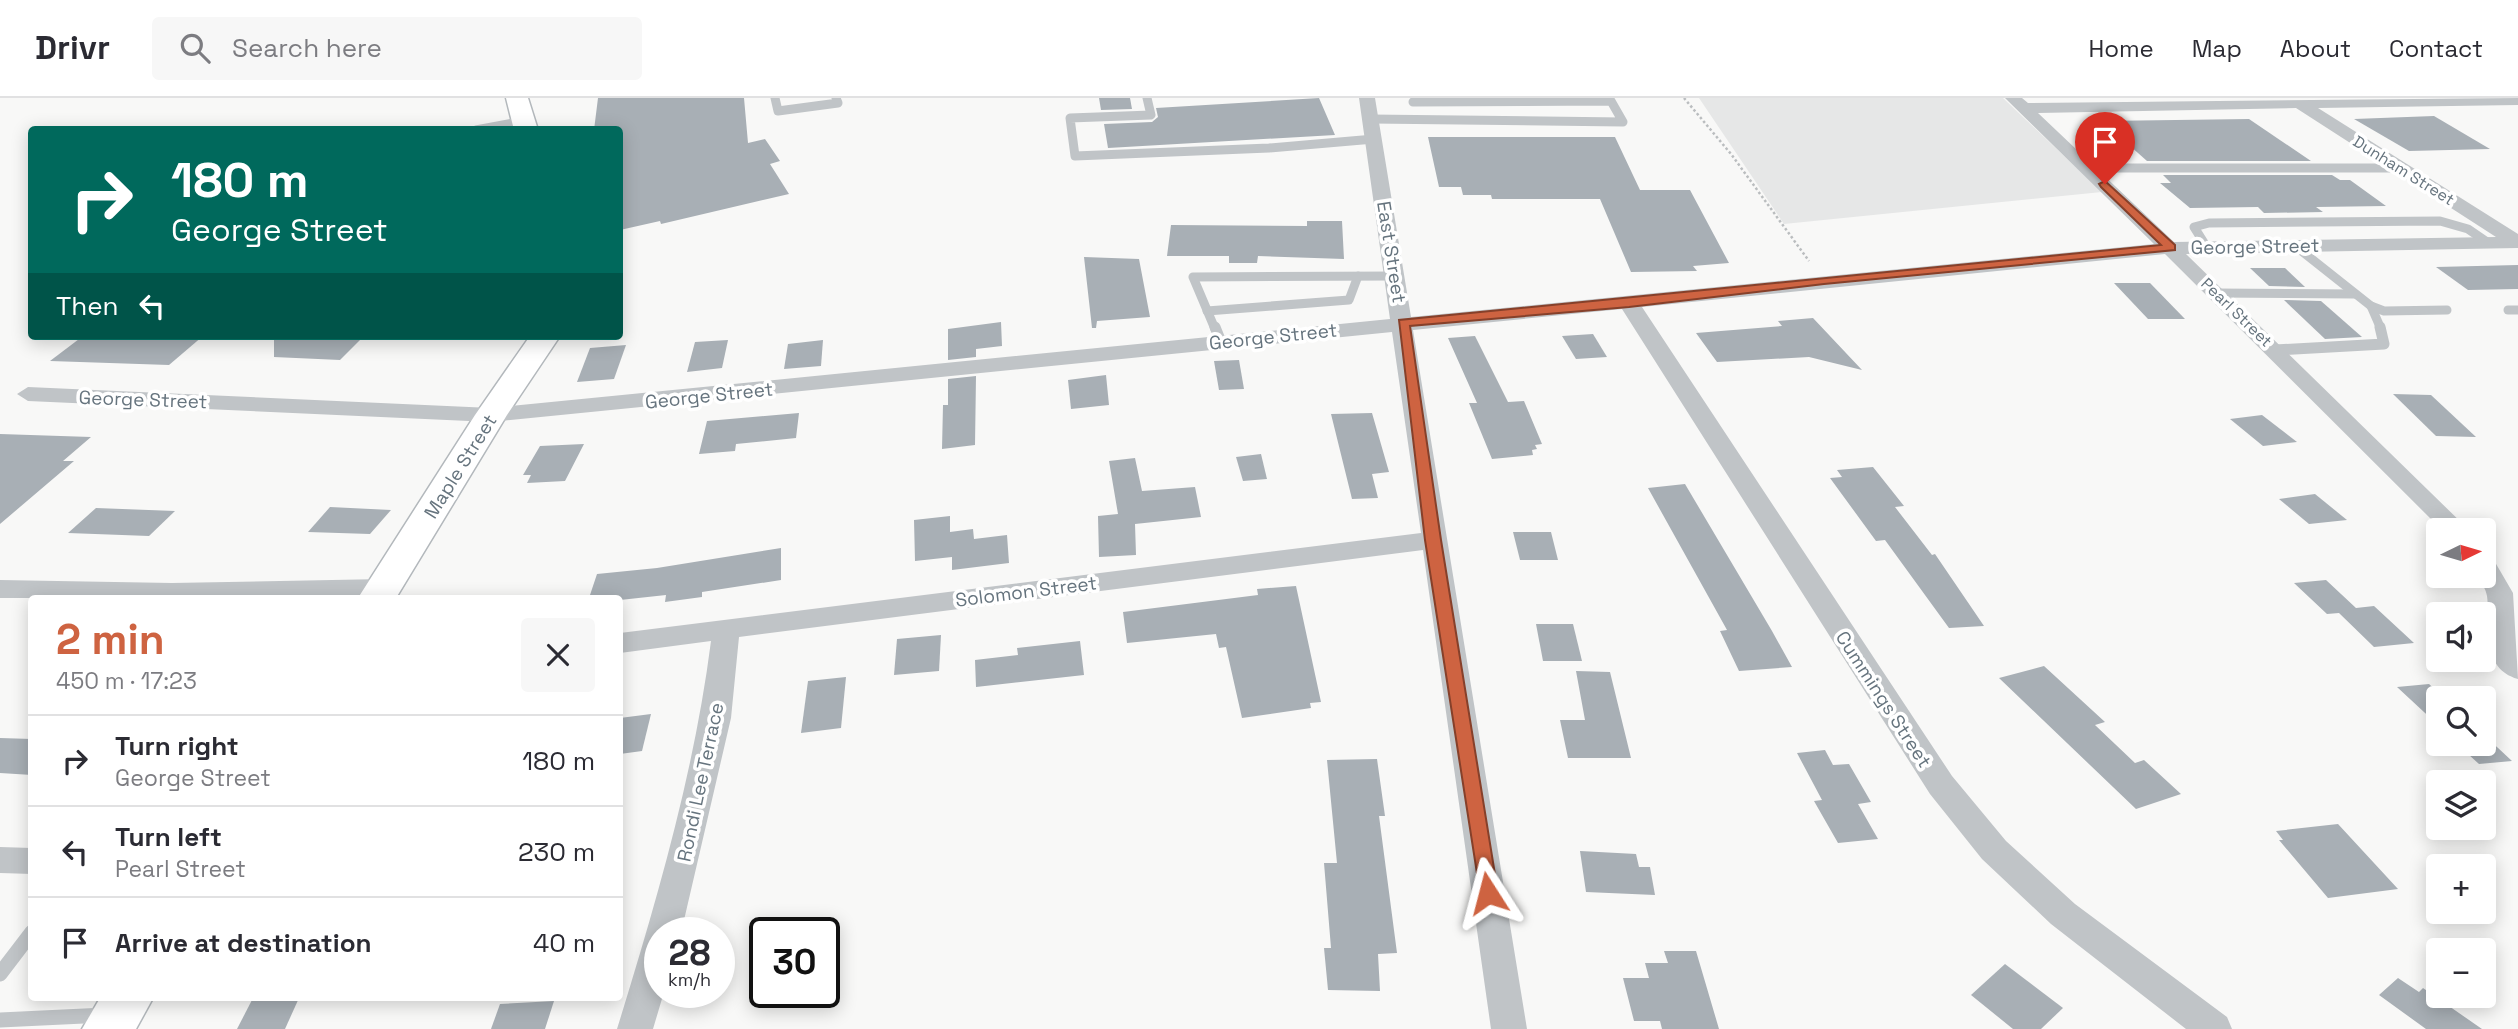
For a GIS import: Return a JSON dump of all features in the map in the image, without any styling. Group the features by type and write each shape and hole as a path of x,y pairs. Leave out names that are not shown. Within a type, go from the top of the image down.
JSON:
{"main road":[{"path":"517,98 524,125"},
{"name":"Maple Street","path":"380,593 491,415 542,340"}],"street":[{"name":"Dunham Street","path":"2295,100 2516,243"},
{"path":"2019,103 2518,100"},
{"name":"Pearl Street","path":"2019,103 2171,248 2444,518"},
{"name":"East Street","path":"1371,119 1509,1029"},
{"name":"George Street","path":"28,394 491,415 2171,248 2516,243"},
{"name":"Cummings Street","path":"1629,303 1671,372 1950,796 1994,850 2063,914 2214,1029"},
{"name":"Solomon Street","path":"623,643 1433,540"},
{"path":"2496,578 2509,593 2503,652 2518,669"},
{"path":"0,589 380,593"},
{"name":"Rondi Lee Terrace","path":"668,917 716,718 726,629"},
{"path":"0,860 28,861"},
{"path":"635,1029 644,999"}],"lane":[{"path":"775,98 778,111 838,103 836,98"},
{"path":"1147,98 1151,115 1070,118 1075,156 1269,148 1371,119 1623,121 1611,101 1413,102"},
{"path":"2088,169 2401,168"},
{"path":"2206,246 2193,227 2209,223 2441,221 2468,229 2487,242"},
{"path":"2294,245 2371,306 2384,311 2447,310"},
{"path":"1207,311 1349,300 1358,276"},
{"path":"1221,342 1193,277 1396,276"},
{"path":"2216,293 2354,294"},
{"path":"2275,350 2384,344 2384,336 2371,306"},
{"path":"0,974 28,937"},
{"path":"0,1020 118,1013"}],"path":[{"path":"1684,98 1731,154 1768,209 1824,281"}],"shaded area":[{"path":"1699,98 2003,98 2102,192 1784,224"}],"building":[{"path":"598,98 744,98 748,143 765,139 780,161 770,164 789,194 661,224 660,221 623,229 623,126 594,126"},
{"path":"1099,98 1130,98 1132,109 1101,110"},
{"path":"1319,98 1335,135 1108,148 1104,124 1152,122 1158,117 1156,108"},
{"path":"2434,116 2490,149 2409,151 2354,119"},
{"path":"2249,119 2311,161 2147,161 2102,121"},
{"path":"1428,137 1615,137 1640,190 1690,190 1729,263 1693,266 1697,271 1631,272 1600,199 1492,199 1491,195 1463,195 1461,187 1439,187"},
{"path":"2163,175 2332,175 2340,180 2350,180 2386,206 2316,207 2323,212 2264,213 2258,207 2190,208 2160,183 2171,183"},
{"path":"1307,221 1342,221 1344,259 1258,256 1257,263 1229,263 1229,256 1167,256 1171,225 1307,226"},
{"path":"1084,257 1139,259 1150,317 1097,321 1096,328 1092,328"},
{"path":"2518,265 2518,289 2468,290 2436,267"},
{"path":"2250,268 2285,268 2305,287 2269,286"},
{"path":"2114,283 2150,283 2185,319 2148,319"},
{"path":"2284,300 2321,301 2362,337 2325,339"},
{"path":"1813,318 1862,370 1809,357 1717,362 1696,333 1782,326 1778,321"},
{"path":"1001,322 1002,346 976,349 976,357 948,360 948,329"},
{"path":"1593,334 1607,357 1576,359 1562,336"},
{"path":"1475,336 1508,402 1524,401 1542,444 1535,445 1537,449 1532,450 1533,455 1492,459 1469,403 1477,403 1448,338"},
{"path":"78,340 198,340 169,365 50,361"},
{"path":"274,340 360,340 340,360 274,357"},
{"path":"728,340 722,368 687,372 695,342"},
{"path":"823,340 821,366 784,369 788,344"},
{"path":"626,345 614,379 577,382 590,348"},
{"path":"1239,360 1244,389 1219,390 1214,361"},
{"path":"1106,375 1109,405 1071,409 1068,380"},
{"path":"976,376 975,445 942,449 943,405 948,405 948,379"},
{"path":"2393,394 2431,395 2476,437 2436,436"},
{"path":"799,413 796,438 736,444 735,451 699,454 707,421"},
{"path":"1372,413 1389,472 1372,474 1378,498 1352,499 1331,414"},
{"path":"2262,415 2297,442 2263,446 2230,419"},
{"path":"0,434 91,437 63,461 74,461 0,524"},
{"path":"584,444 565,481 527,483 531,475 523,475 540,446"},
{"path":"1261,454 1267,479 1243,481 1236,457"},
{"path":"1135,458 1142,491 1195,487 1201,517 1135,524 1136,555 1099,557 1098,516 1118,514 1109,461"},
{"path":"1873,467 1904,506 1895,507 1932,555 1935,554 1984,626 1949,628 1885,540 1876,541 1830,478 1842,477 1837,470"},
{"path":"1685,484 1792,667 1739,671 1720,631 1727,630 1648,488"},
{"path":"2315,494 2347,520 2309,524 2279,499"},
{"path":"330,507 391,510 370,534 308,532"},
{"path":"96,508 175,511 149,536 68,533"},
{"path":"950,516 950,532 973,529 974,539 1007,535 1009,563 952,570 952,557 915,561 914,520"},
{"path":"1513,532 1551,532 1558,560 1520,560"},
{"path":"781,548 781,580 702,592 702,597 665,602 666,595 623,600 623,595 590,595 597,574 657,568"},
{"path":"2326,580 2356,608 2374,606 2414,643 2374,647 2339,613 2327,614 2294,583"},
{"path":"1296,586 1321,702 1310,703 1311,708 1242,718 1226,647 1219,648 1216,634 1127,643 1123,612 1258,595 1257,589"},
{"path":"1536,624 1573,624 1582,661 1543,661"},
{"path":"941,635 939,671 894,675 897,639"},
{"path":"1080,641 1084,675 976,687 975,660 1018,655 1017,648"},
{"path":"2044,666 2105,722 2095,725 2135,763 2144,760 2181,794 2136,809 1999,678"},
{"path":"1576,671 1610,672 1631,758 1568,758 1560,720 1585,720"},
{"path":"846,677 841,728 801,733 808,681"},
{"path":"2429,684 2431,686 2426,686 2426,714 2397,687"},
{"path":"651,714 642,751 623,754 623,718"},
{"path":"0,738 28,739 28,775 0,773"},
{"path":"2496,746 2512,761 2479,764 2470,756 2496,756"},
{"path":"1825,750 1833,765 1849,764 1871,802 1858,804 1878,839 1838,843 1814,801 1822,800 1797,753"},
{"path":"1377,759 1385,816 1379,816 1397,953 1378,954 1380,991 1328,990 1324,948 1331,948 1324,863 1337,863 1327,760"},
{"path":"2338,824 2398,889 2328,898 2279,840 2283,840 2276,831"},
{"path":"1580,851 1636,854 1639,867 1650,867 1655,895 1586,892"},
{"path":"1664,951 1696,951 1719,1029 1662,1029 1660,1021 1634,1021 1623,978 1649,978 1645,963 1668,963"},
{"path":"2005,964 2063,1008 2041,1029 2013,1029 1971,995"},
{"path":"2398,978 2419,992 2423,988 2426,990 2426,1008 2452,1008 2482,1029 2426,1029 2379,995"},
{"path":"251,1001 298,1001 285,1029 237,1029"},
{"path":"554,1001 545,1029 491,1029 500,1004"}],"route":[{"path":"1488,893 1433,540 1403,323 2171,248 2105,184"}]}
